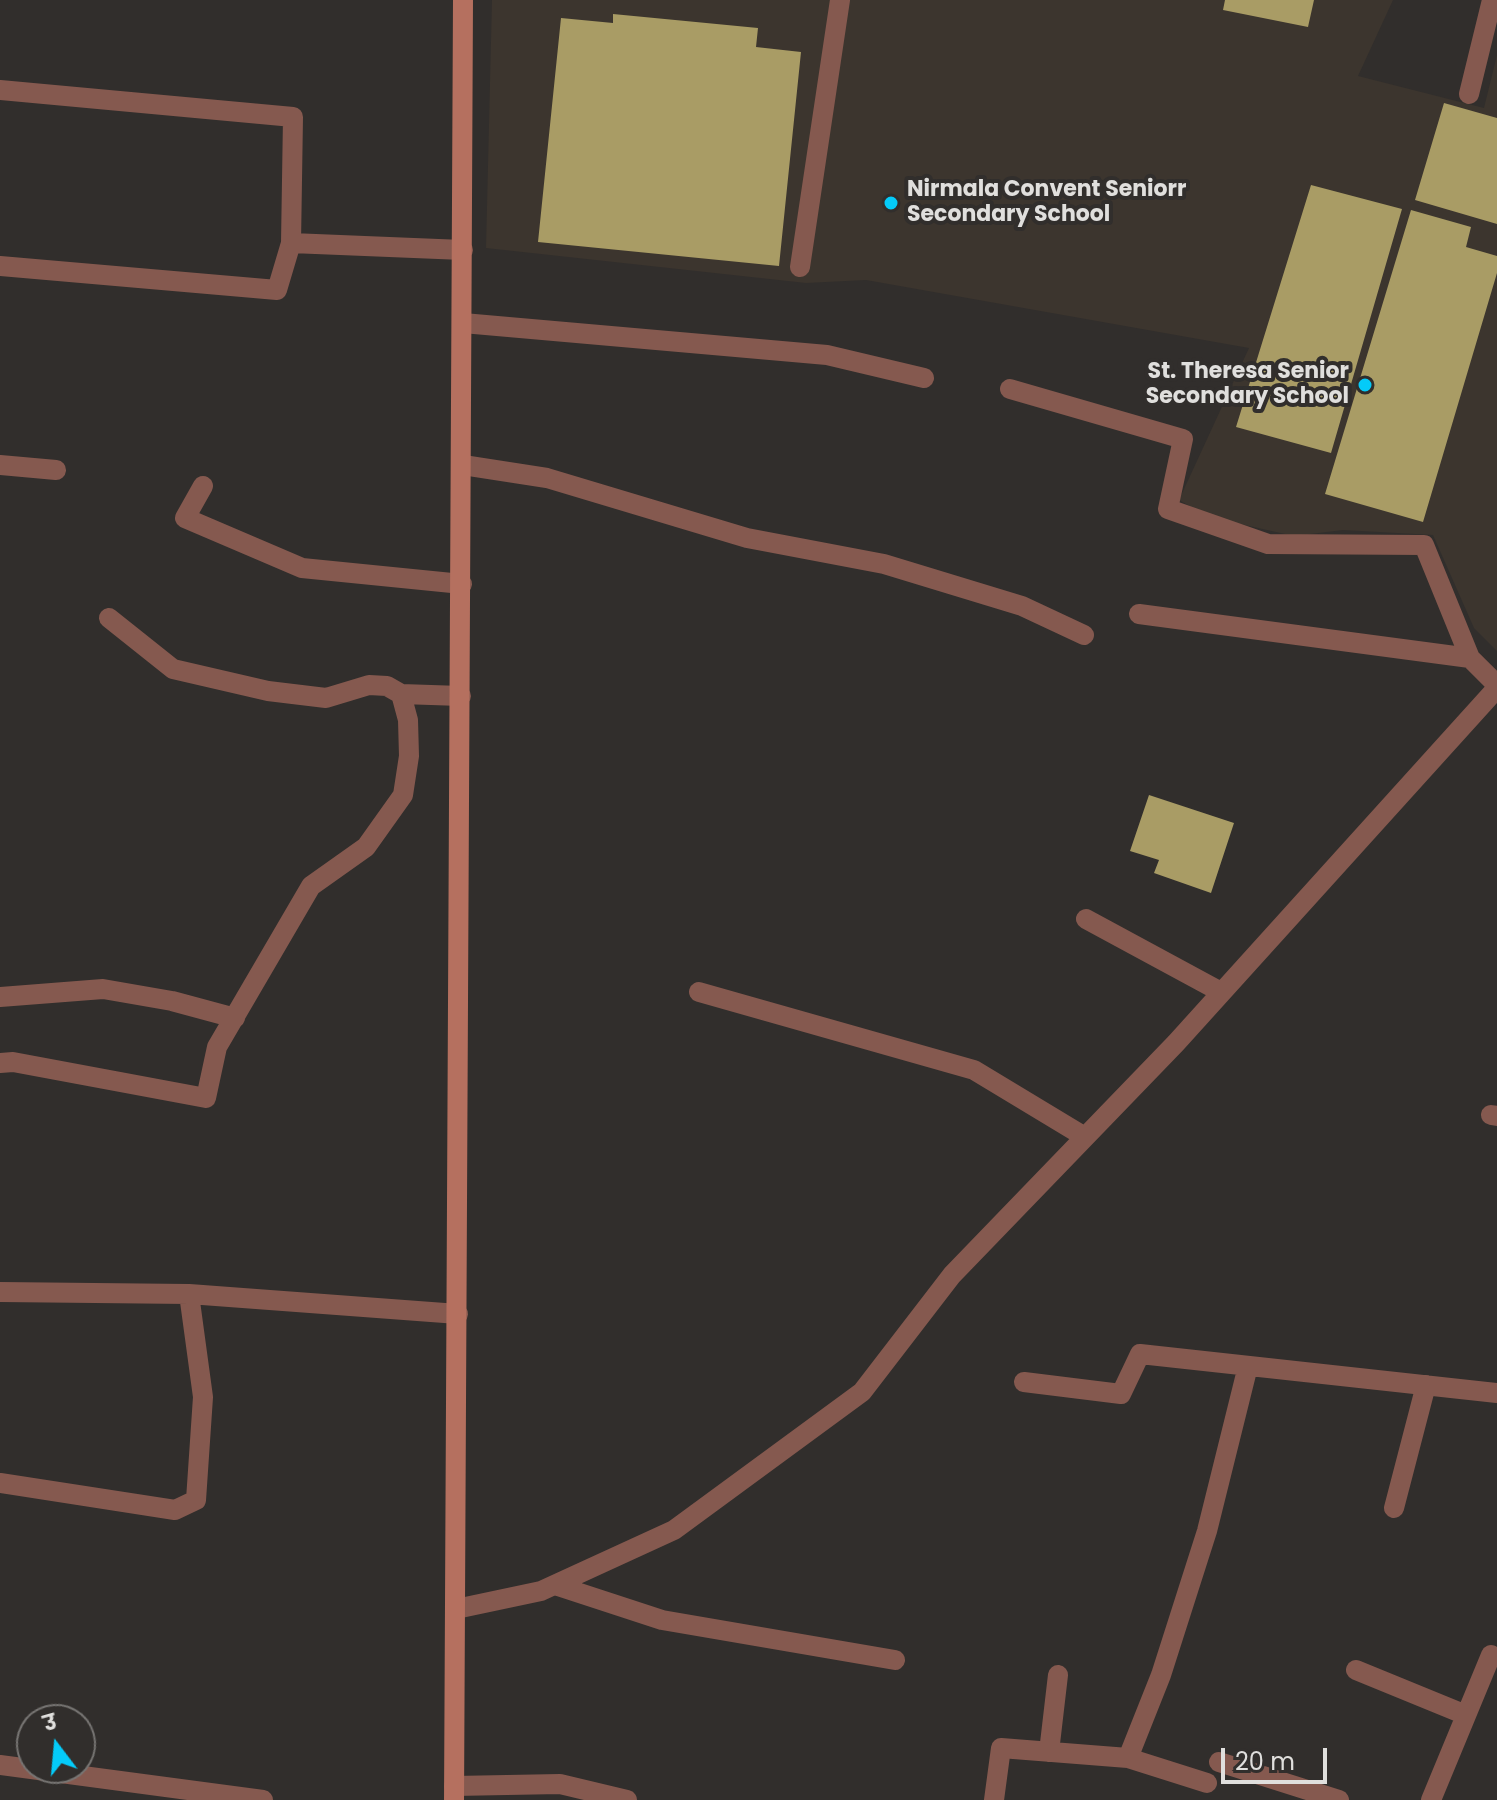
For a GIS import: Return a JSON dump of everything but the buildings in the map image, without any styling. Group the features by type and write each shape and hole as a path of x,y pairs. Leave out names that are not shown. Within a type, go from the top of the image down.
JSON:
{"main road":[{"path":"454,1793 463,0"}],"street":[{"path":"800,267 840,0"},
{"path":"1469,94 1492,0"},
{"path":"0,90 293,117 291,243 277,290 0,266"},
{"path":"291,243 463,250"},
{"path":"463,323 827,355 924,378"},
{"path":"456,1609 541,1591 674,1530 862,1392 952,1275 1221,992 1497,686 1470,658 1424,545 1268,544 1168,509 1183,439 1010,389"},
{"path":"0,465 56,470"},
{"path":"463,465 547,478 747,538 884,564 1022,606 1084,635"},
{"path":"203,486 185,518 302,568 462,584"},
{"path":"1139,614 1470,658"},
{"path":"109,618 173,669 268,691 326,698 369,685 387,686 401,694 461,696"},
{"path":"0,1063 13,1062 206,1098 217,1047 311,886 366,847 403,795 409,744 408,720 401,694"},
{"path":"1086,919 1221,992"},
{"path":"0,997 103,989 172,1001 235,1018"},
{"path":"699,992 974,1070 1085,1137"},
{"path":"0,1292 189,1294 458,1314"},
{"path":"0,1483 175,1510 196,1500 203,1397 189,1294"},
{"path":"1024,1382 1121,1394 1140,1354 1497,1393"},
{"path":"1128,1758 1161,1675 1207,1531 1248,1366"},
{"path":"1394,1508 1426,1385"},
{"path":"555,1585 662,1620 895,1660"},
{"path":"1431,1800 1491,1655"},
{"path":"1356,1670 1466,1715"},
{"path":"1049,1752 1058,1675"},
{"path":"994,1800 1001,1748 1128,1758 1207,1783"},
{"path":"1219,1762 1339,1800"},
{"path":"0,1765 263,1800"},
{"path":"454,1793 560,1784 627,1800"}],"shaded area":[{"name":"Nirmala Convent Seniorr Secondary School","path":"492,0 1393,0 1358,76 1484,108 1497,55 1497,651 1474,628 1433,535 1343,530 1294,536 1209,517 1179,500 1249,348 866,280 806,283 486,248"}],"place":[{"name":"Nirmala Convent Seniorr Secondary School","path":"891,203"},
{"name":"St. Theresa Senior Secondary School","path":"1365,385"}]}
